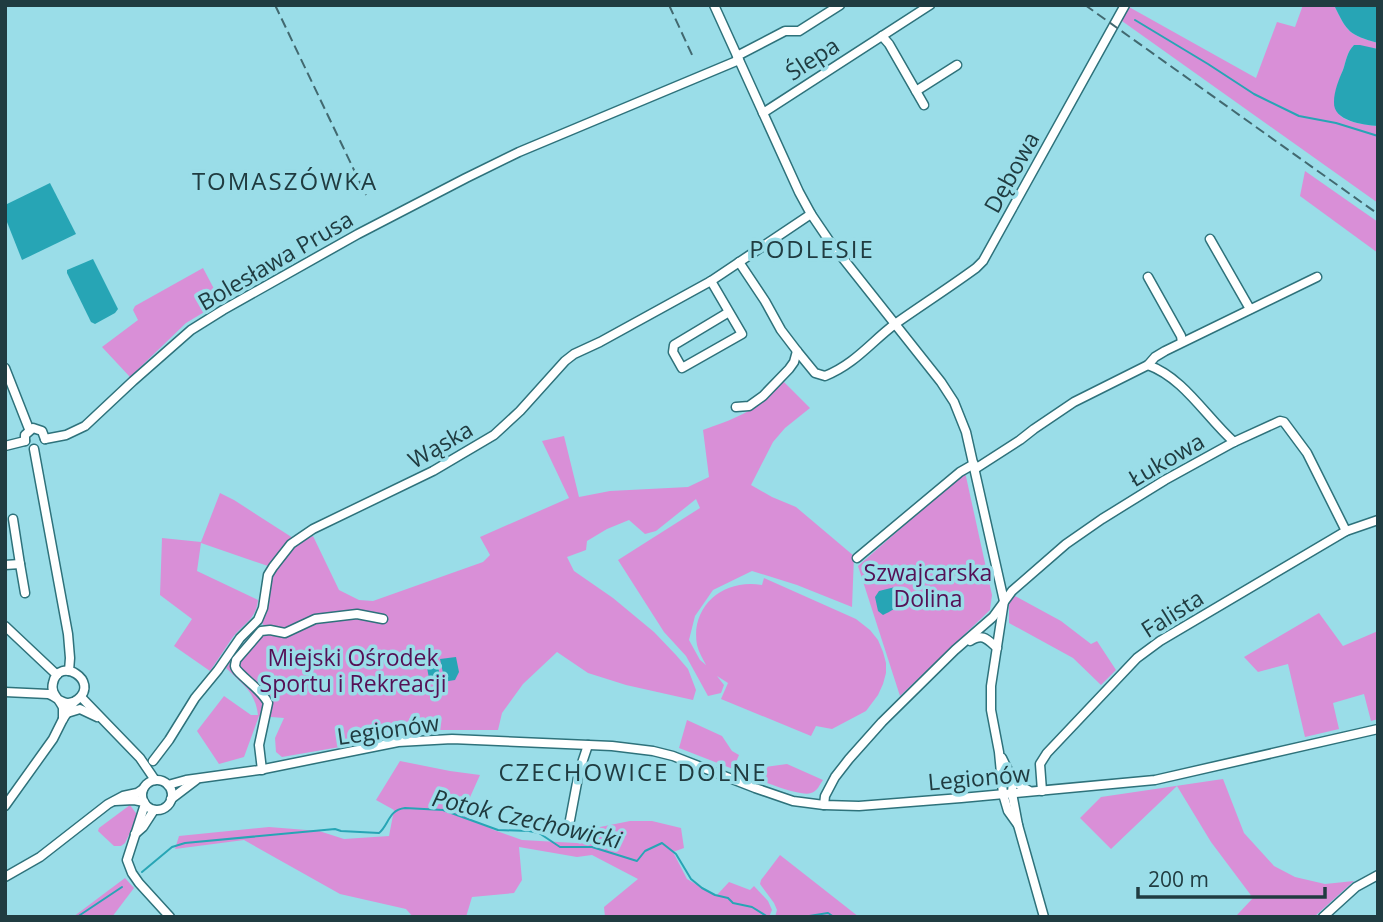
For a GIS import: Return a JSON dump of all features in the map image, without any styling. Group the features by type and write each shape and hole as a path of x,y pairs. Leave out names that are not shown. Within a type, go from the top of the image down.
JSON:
{"street":[{"path":"714,5 811,214 894,325 941,382 954,401 966,432 1004,601 991,687 991,710 1007,793 1044,917"},
{"name":"Bolesława Prusa","path":"45,439 66,435 85,426 191,330 358,234 519,152 738,58 785,31 799,31 840,5"},
{"name":"Ślepa","path":"763,113 930,5"},
{"name":"Dębowa","path":"797,351 815,373 825,376 843,368 894,325 970,273 983,261 1125,5"},
{"path":"882,36 924,106"},
{"path":"916,91 957,65"},
{"name":"Wąska","path":"153,761 195,698 240,638 256,622 263,608 268,575 281,556 299,538 433,471 494,435 574,354 711,281 811,214"},
{"path":"1210,239 1250,309"},
{"path":"736,407 749,406 763,396 789,369 797,351 739,262"},
{"path":"1148,277 1182,342"},
{"path":"857,558 961,472 974,467 1074,402 1147,365 1182,342 1317,277"},
{"path":"711,281 729,312 741,334 682,368 673,352 674,345 729,312"},
{"path":"1147,365 1160,369 1174,380 1234,442"},
{"path":"5,368 29,429"},
{"name":"Łukowa","path":"824,805 830,786 849,759 883,722 997,613 1012,592 1066,544 1165,480 1234,442 1280,421 1284,422 1307,453 1346,531"},
{"path":"29,429 39,429 44,433 45,439 40,447 34,449"},
{"path":"29,429 25,441 34,449 68,634 71,658 69,671"},
{"path":"5,446 25,441"},
{"path":"13,519 24,593"},
{"name":"Falista","path":"1042,791 1040,764 1047,752 1136,658 1191,622 1346,531 1378,520"},
{"path":"5,565 20,565"},
{"path":"262,770 259,745 268,703 260,690 236,670 236,660 261,631 285,634 315,619 357,614 383,619"},
{"path":"256,622 261,631"},
{"path":"5,626 55,678"},
{"path":"981,627 995,629 999,633"},
{"name":"Łukowa","path":"956,650 974,638 987,638 999,633"},
{"path":"987,638 997,648"},
{"path":"5,806 84,690 83,681 75,673 64,671 48,687 32,693"},
{"path":"55,678 52,689 65,716"},
{"path":"5,692 48,694 68,703 78,699"},
{"path":"78,699 104,721 140,758 156,780 168,785 172,793 167,806 159,810 134,800 115,801"},
{"path":"65,716 80,709 104,721"},
{"name":"Legionów","path":"168,785 186,780 262,770 382,745 452,739 637,749 673,756 793,801 859,806 1155,780 1378,729"},
{"path":"570,820 587,745"},
{"path":"999,752 1013,780 1031,792"},
{"path":"134,753 145,777 142,794 144,803 127,860 139,883 170,917"},
{"path":"5,877 40,857 97,811 123,796 137,793 156,780"},
{"name":"Legionów","path":"171,799 195,780"},
{"path":"1007,793 1013,780"},
{"path":"135,834 154,810"},
{"path":"1324,917 1356,887 1378,875"}],"green space":[{"path":"1303,5 1334,5 1350,31 1378,43 1378,49 1354,45 1338,84 1335,105 1342,117 1378,126 1378,203 1122,21 1129,7 1256,78 1277,22 1295,27"},
{"path":"1305,171 1378,222 1378,253 1300,196"},
{"path":"203,268 221,302 186,323 130,377 102,347 138,320 133,310 135,306"},
{"name":"Miejski Ośrodek Sportu i Rekreacji","path":"783,381 810,408 785,428 773,442 751,485 796,507 854,556 852,607 752,571 713,590 695,616 689,640 700,660 706,665 697,645 696,631 704,607 723,591 748,584 762,585 764,578 856,619 878,640 886,663 886,673 878,695 866,711 832,729 816,726 811,736 721,699 728,683 717,676 724,685 721,693 708,696 686,656 664,632 618,560 700,508 696,499 656,531 645,534 629,520 587,541 586,550 567,557 574,571 613,598 654,632 676,655 688,669 696,690 693,700 626,685 588,673 557,652 523,684 502,713 498,730 438,730 282,757 276,752 275,738 284,718 259,716 244,757 219,764 197,731 224,696 251,715 258,715 251,694 226,668 238,650 264,626 261,621 271,578 288,553 306,539 313,536 339,590 359,600 373,601 483,562 490,555 480,537 569,498 542,441 564,436 579,497 610,491 688,487 709,477 703,430 757,406"},
{"name":"Szwajcarska Dolina","path":"965,472 992,595 990,610 900,696 858,566"},
{"path":"220,493 293,538 283,546 268,566 201,543 197,571 258,600 252,617 233,637 210,671 174,646 192,619 160,595 162,538 201,542"},
{"path":"1015,596 1061,621 1091,644 1097,641 1116,670 1101,685 1073,658 1009,623 1009,601"},
{"path":"1319,613 1343,646 1378,631 1378,719 1371,721 1364,694 1333,703 1339,729 1305,737 1288,664 1258,672 1244,657"},
{"path":"687,720 722,736 732,751 739,755 733,769 679,748"},
{"path":"400,761 480,775 462,815 522,840 594,844 600,827 630,821 652,821 681,828 684,848 673,852 687,879 716,896 729,882 750,890 754,886 768,901 772,910 769,917 605,917 604,907 638,879 592,855 577,857 519,847 522,880 514,893 472,897 466,917 413,917 406,909 340,894 244,840 175,849 179,836 269,827 319,831 344,839 389,836 394,810 376,800"},
{"path":"759,764 765,767 787,764 823,780 813,792 806,794 791,791 754,778"},
{"path":"1223,779 1244,833 1274,866 1295,877 1325,884 1354,881 1314,917 1239,917 1237,915 1253,898 1211,842 1177,786 1111,849 1080,818 1101,797"},
{"path":"130,805 138,816 125,843 114,846 98,831 99,828"},
{"path":"780,855 859,917 775,917 777,910 774,903 760,884"},
{"path":"125,878 134,888 112,917 73,917"}],"water":[{"path":"1334,5 1378,5 1378,43 1350,31"},
{"path":"1354,45 1378,49 1378,126 1350,121 1338,114 1335,108 1337,85"},
{"path":"50,183 76,234 22,260 5,217 5,205"},
{"path":"93,259 118,309 95,324 91,322 67,273 67,270"},
{"path":"895,587 900,597 899,604 883,615 878,611 875,597 879,591"},
{"path":"456,657 459,672 455,680 430,684 426,662 437,660 440,677 444,679 446,675 443,673 440,659"}],"waterway":[{"path":"1135,20 1254,94 1299,116 1336,123 1378,136"},
{"name":"Potok Czechowicki","path":"142,872 172,847 185,843 335,829 379,833 399,809 443,810 498,830 539,833 560,847 592,847 637,861 645,851 662,843 676,854 691,879 702,888 728,898 733,903 752,907 768,917"},
{"name":"Potok Czechowicki","path":"77,917 122,887"},
{"name":"Potok Czechowicki","path":"803,917 828,913 834,917"}],"railway":[{"path":"275,5 366,195"},
{"path":"669,5 693,57"},
{"path":"1085,5 1378,214"}],"district":[{"name":"TOMASZÓWKA","path":"285,180"},
{"name":"PODLESIE","path":"812,248"},
{"name":"CZECHOWICE DOLNE","path":"633,771"}]}
